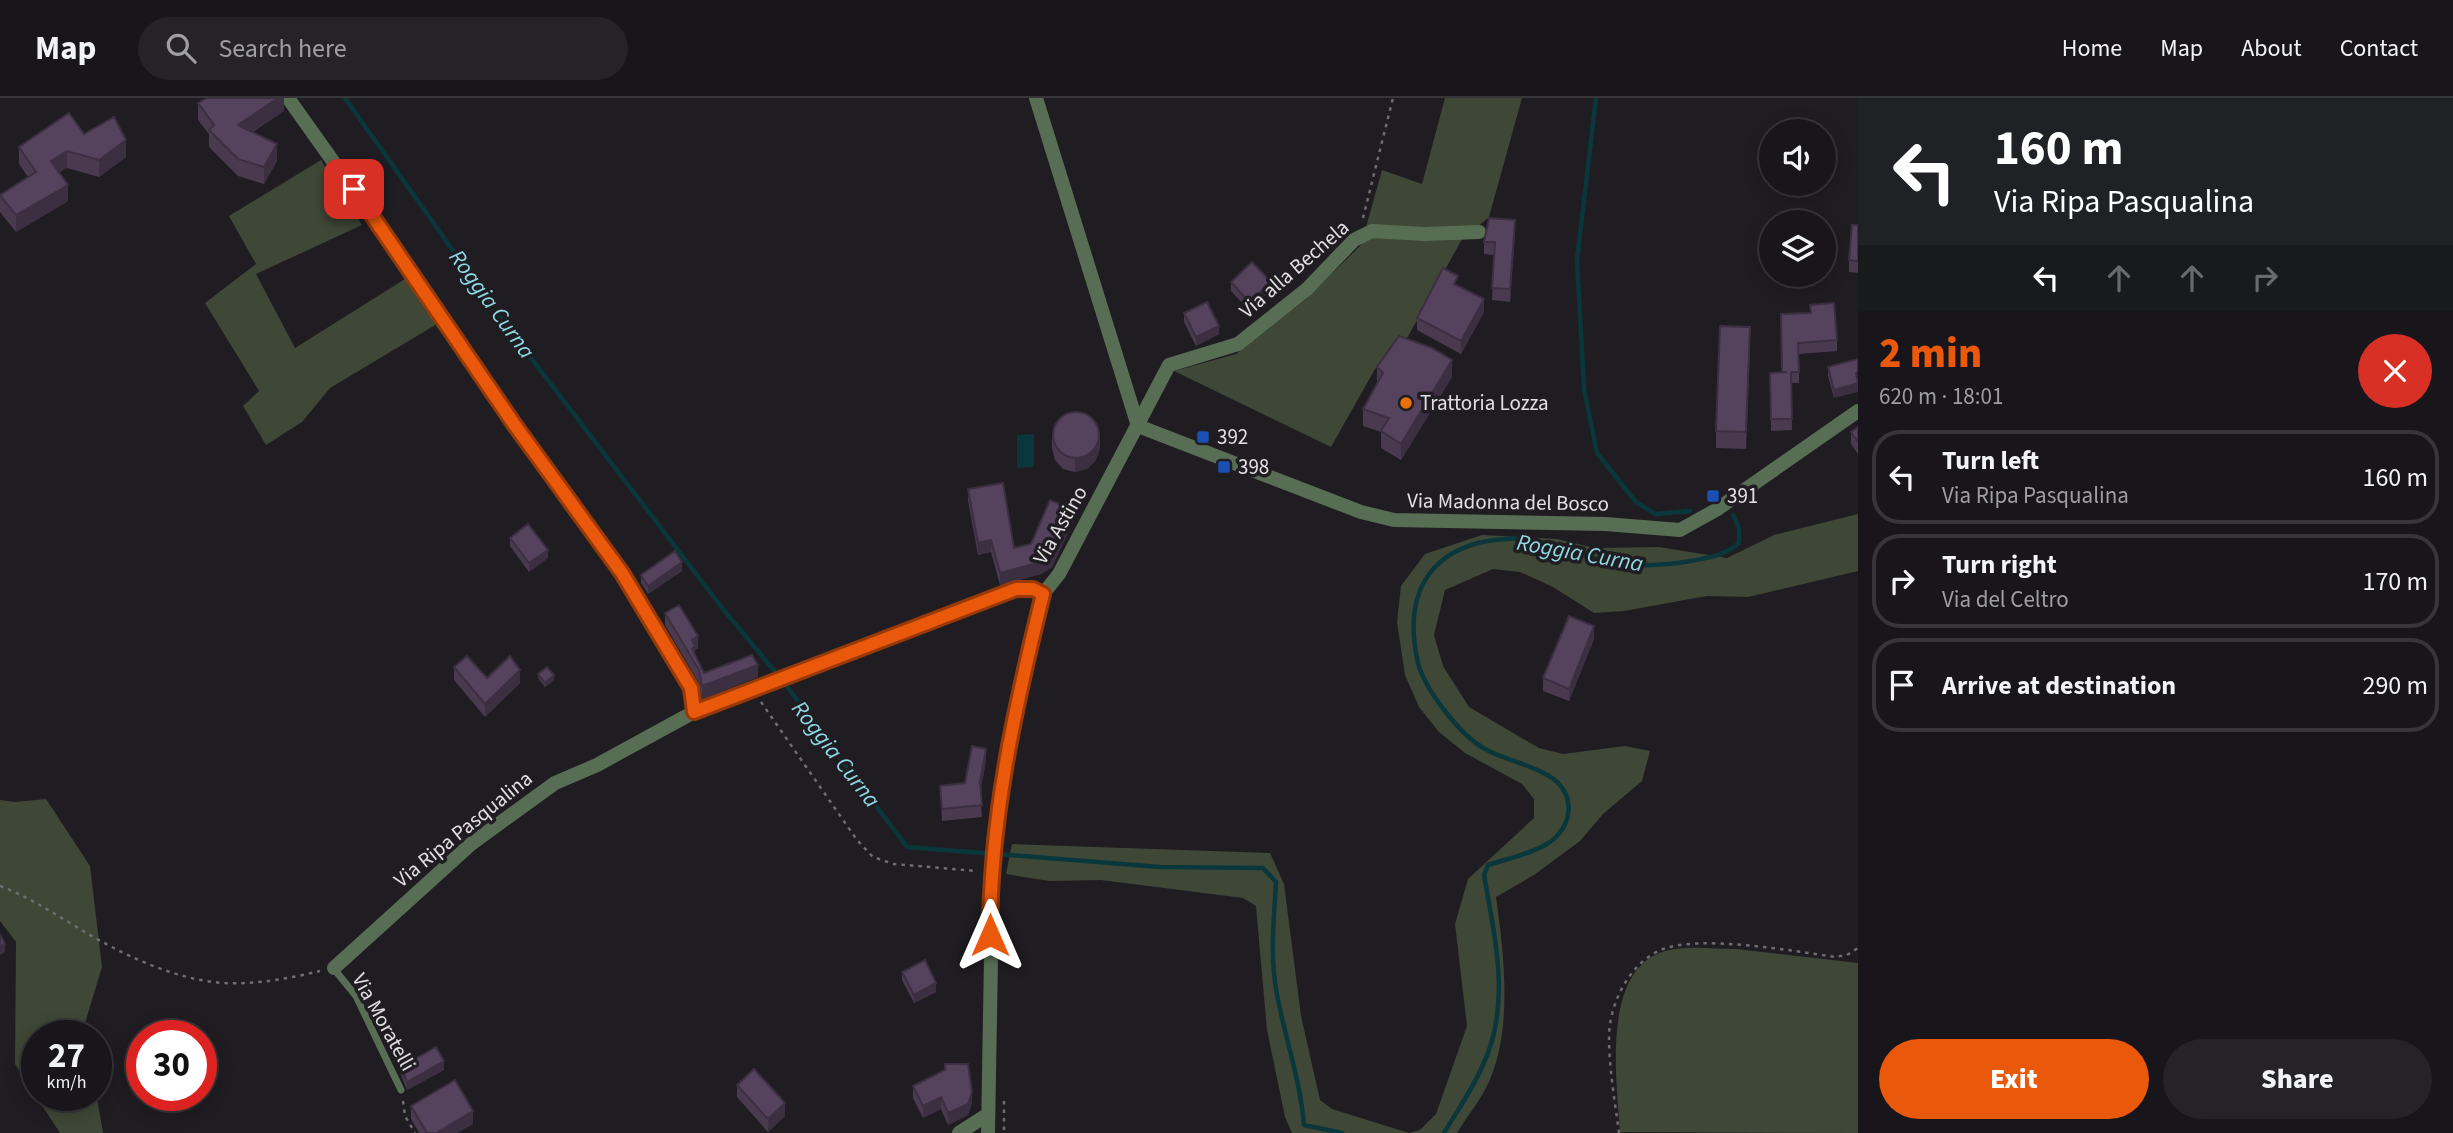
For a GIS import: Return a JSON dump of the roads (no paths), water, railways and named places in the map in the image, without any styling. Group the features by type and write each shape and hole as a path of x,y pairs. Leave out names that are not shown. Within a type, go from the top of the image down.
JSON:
{"street":[{"path":"288,98 428,295 514,424 622,573 691,688 694,712"},
{"path":"1037,98 1138,426"},
{"name":"Via alla Bechela","path":"1138,426 1169,365 1238,344 1307,289 1358,239 1372,231 1424,234 1479,232"},
{"name":"Via Madonna del Bosco","path":"1138,426 1361,512 1394,520 1605,524 1680,530 1716,510 1858,411"},
{"name":"Via Astino","path":"988,1133 990,880 993,841 1023,674 1043,594 1059,574 1138,426"},
{"name":"Via Ripa Pasqualina","path":"334,968 471,844 535,795 694,712 756,687 1016,589 1033,589 1043,594"},
{"path":"959,1133 987,1115"}],"lane":[{"name":"Via Moratelli","path":"334,968 356,996 401,1090"}],"water":[{"path":"1034,434 1034,467 1017,468 1017,435"}],"waterway":[{"name":"Roggia Curna","path":"345,98 505,324 723,609 782,680 907,847 1160,867 1263,868 1276,882 1274,976 1304,1125 1342,1133"},
{"name":"Roggia Curna","path":"1596,98 1577,260 1584,389 1597,453 1636,502 1655,514 1690,511"},
{"name":"Roggia Curna","path":"1444,1133 1478,1076 1497,1020 1499,996 1496,948 1484,875 1488,865 1547,844 1563,829 1569,810 1564,791 1558,783 1541,772 1493,753 1476,743 1436,699 1418,663 1414,615 1419,594 1427,577 1440,562 1479,543 1505,539 1534,541 1627,565 1664,564 1711,557 1728,551 1739,543 1739,528 1733,515"}],"place":[{"name":"Trattoria Lozza","path":"1406,403"},
{"name":"392","path":"1203,437"},
{"name":"398","path":"1224,467"},
{"name":"391","path":"1713,496"}]}
